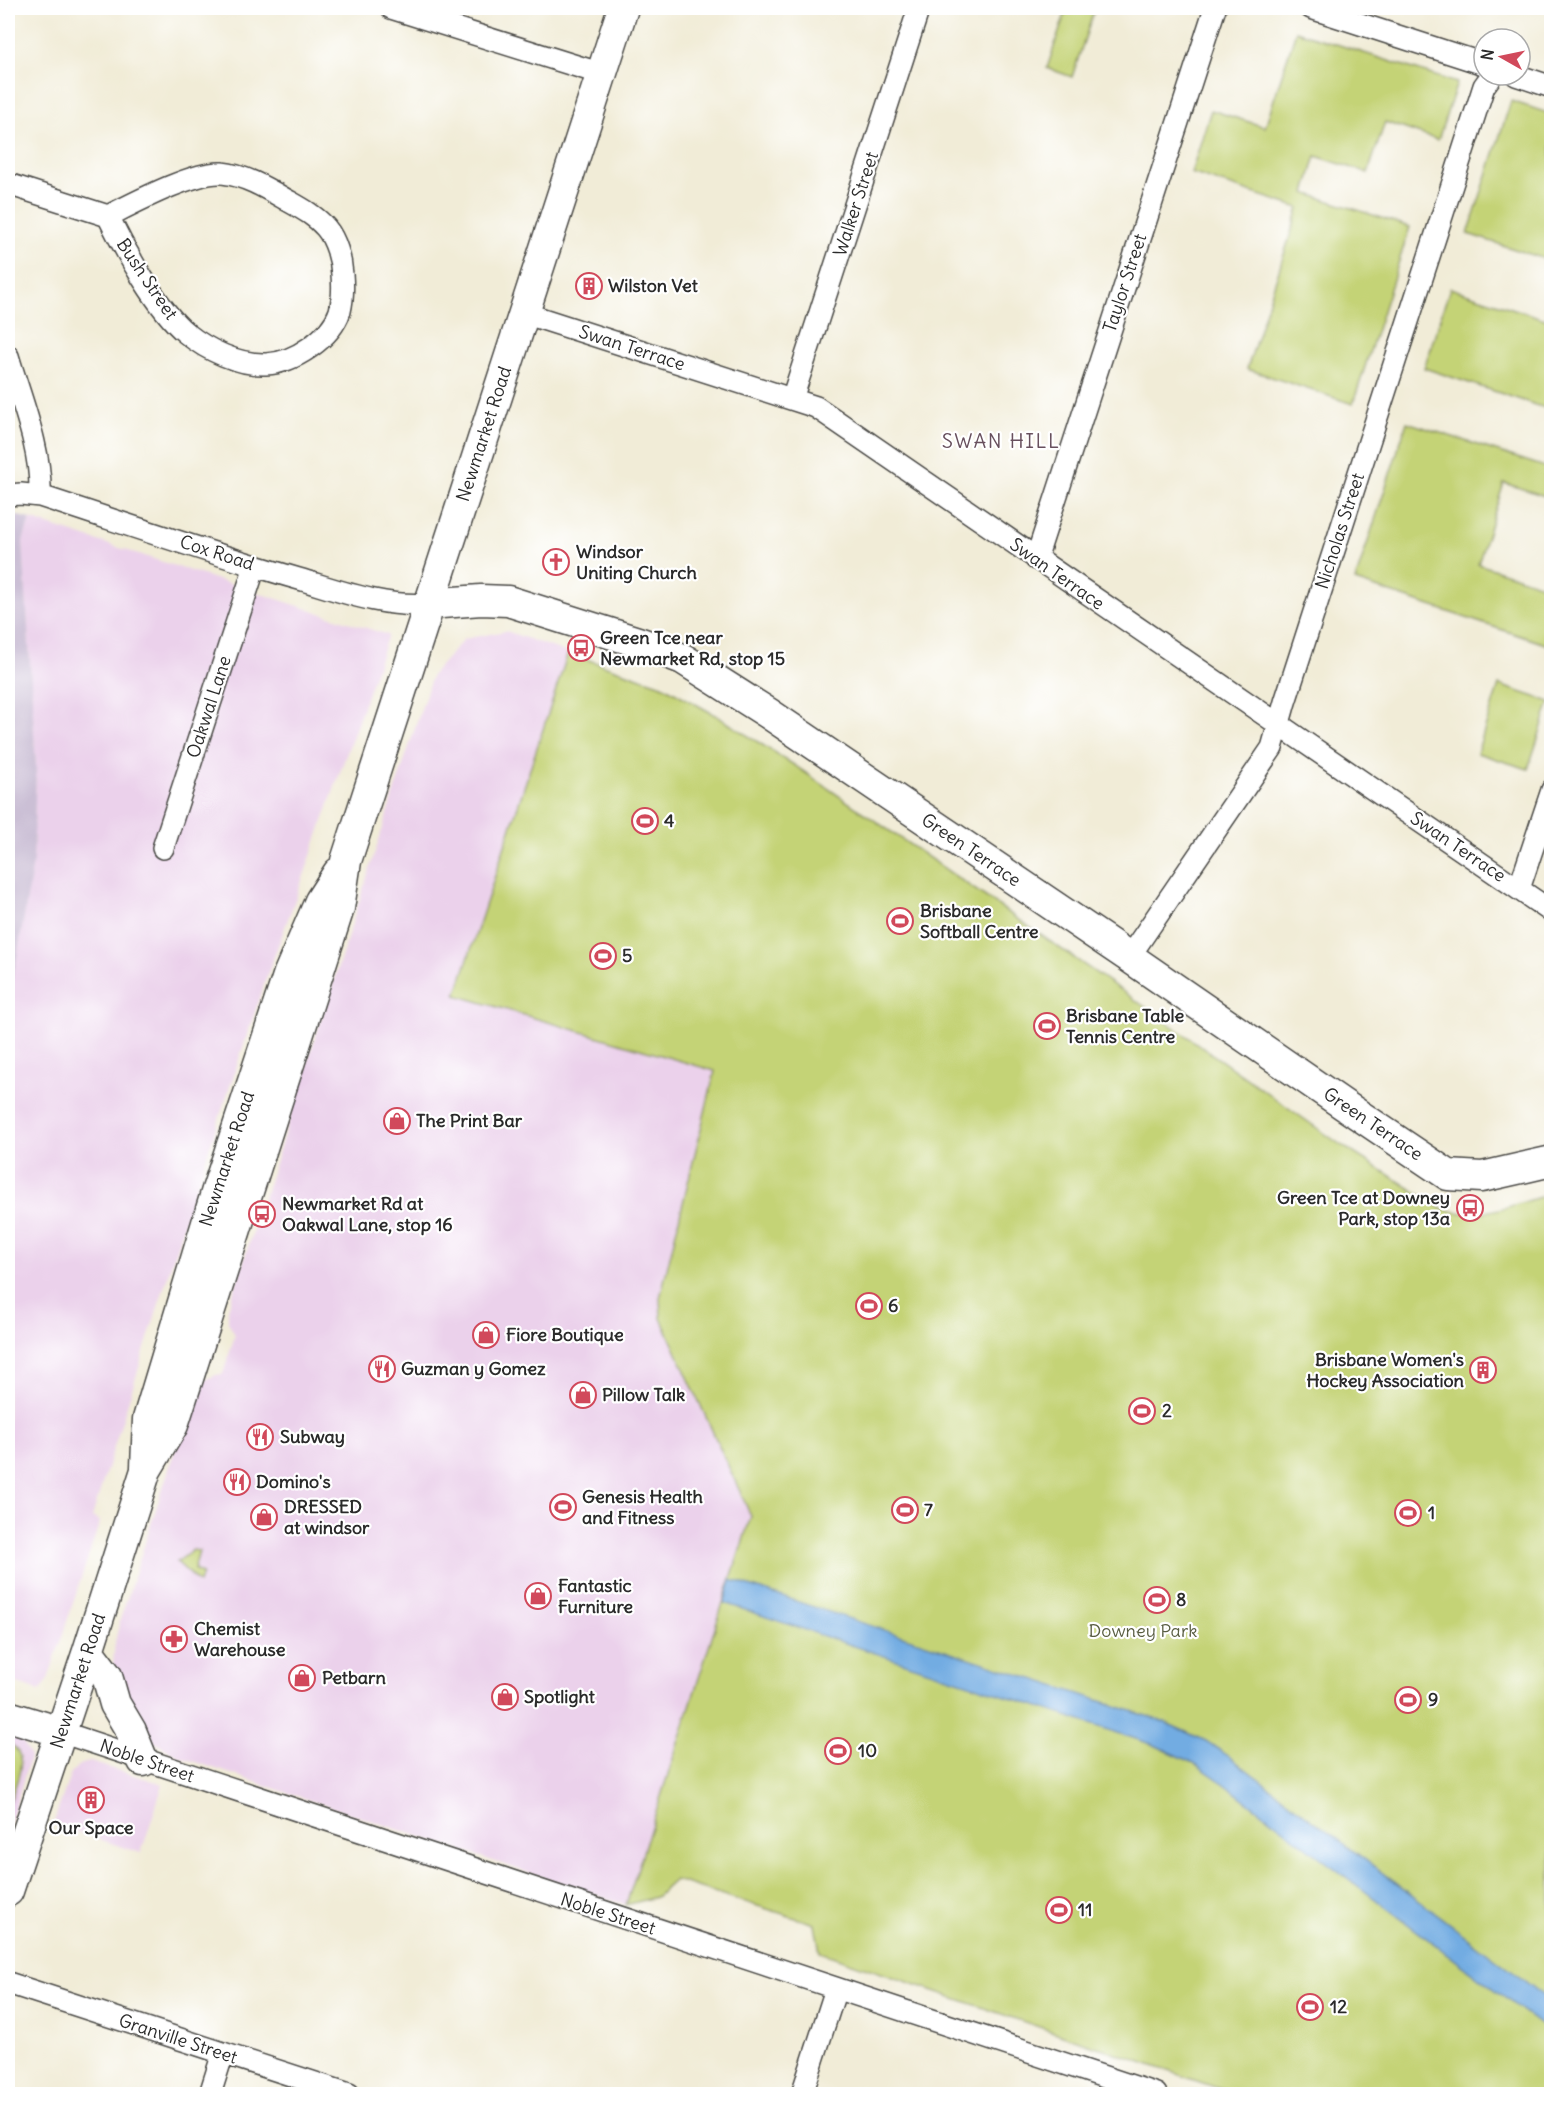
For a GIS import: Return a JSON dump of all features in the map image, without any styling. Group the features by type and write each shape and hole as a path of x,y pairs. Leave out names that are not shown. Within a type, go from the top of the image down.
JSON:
{"main road":[{"name":"Newmarket Road","path":"8,1891 146,1470 177,1415 339,908 346,861 623,8"},
{"name":"Green Terrace","path":"428,604 481,600 508,601 641,643 683,659 768,713 1448,1175 1482,1177 1551,1161"},
{"path":"88,1651 107,1676 115,1704 131,1731 143,1761"},
{"path":"8,1716 61,1732"}],"street":[{"path":"391,8 602,74"},
{"name":"Walker Street","path":"792,399 919,8"},
{"name":"Taylor Street","path":"1036,559 1215,8"},
{"path":"1311,8 1472,60"},
{"path":"1532,80 1551,87"},
{"name":"Nicholas Street","path":"1129,957 1272,748 1484,87"},
{"name":"Bush Street","path":"223,173 246,179 304,210 327,229 341,263 342,300 339,312 332,325 319,339 303,352 285,360 267,364 250,363 228,357 186,333 171,318 122,244 108,216 134,202 200,176 223,173"},
{"path":"8,184 108,216"},
{"name":"Swan Terrace","path":"524,313 816,407 1551,912"},
{"path":"8,356 37,456 41,480 40,496"},
{"name":"Cox Road","path":"8,495 40,496 255,566 392,604 428,604"},
{"name":"Oakwal Lane","path":"163,848 255,566"},
{"path":"1520,889 1551,790"},
{"name":"Noble Street","path":"61,1732 1156,2094"},
{"name":"Granville Street","path":"8,1983 349,2094"},
{"path":"802,2094 836,1989"},
{"path":"210,2094 223,2053"}],"shaded area":[{"path":"8,513 30,519 23,541 36,768 33,862 16,964 8,992"},
{"path":"30,519 388,635 268,973 189,1208 92,1517 100,1521 47,1682 40,1691 8,1681 8,992 16,964 33,861 36,768 23,541"},
{"path":"506,631 568,653 456,995 715,1071 660,1298 661,1318 752,1516 626,1905 180,1757 143,1733 113,1665 120,1620 178,1441 203,1381 223,1374 235,1335 228,1322 228,1309 432,675 464,639"},
{"path":"8,1735 23,1741 30,1757 8,1831"},
{"path":"90,1762 163,1784 141,1853 53,1824 71,1773 79,1765"}],"green space":[{"path":"1067,8 1095,8 1072,77 1047,68"},
{"path":"1296,31 1457,83 1438,140 1385,122 1368,173 1316,156 1305,193 1410,227 1353,404 1247,369 1299,208 1191,173 1211,110 1265,127"},
{"path":"1511,101 1551,114 1551,261 1468,234"},
{"path":"1450,288 1551,321 1551,410 1424,368"},
{"path":"1407,422 1551,469 1551,498 1504,483 1478,564 1551,588 1551,646 1355,581"},
{"name":"Downey Park","path":"568,653 662,685 717,716 794,765 1341,1145 1443,1209 1457,1212 1484,1212 1551,1194 1551,2094 1235,2094 820,1952 815,1924 675,1880 656,1897 626,1905 751,1516 661,1318 660,1298 715,1071 456,995"},
{"path":"1499,685 1550,702 1528,769 1477,753"},
{"path":"193,1550 199,1551 194,1570 202,1574 199,1583 177,1562"},
{"path":"8,1743 15,1748 21,1763 8,1806 10,1776"}],"water":[{"path":"731,1580 1162,1721 1206,1741 1551,2001 1551,2033 1194,1763 1154,1745 724,1603"}],"railway":[{"path":"8,665 11,774 8,851"}],"place":[{"name":"Wilston Vet","path":"589,286"},
{"name":"Windsor Uniting Church","path":"556,562"},
{"name":"Green Tce near Newmarket Rd, stop 15","path":"581,648"},
{"name":"4","path":"645,821"},
{"name":"Brisbane Softball Centre","path":"900,921"},
{"name":"5","path":"603,956"},
{"name":"Brisbane Table Tennis Centre","path":"1047,1026"},
{"name":"The Print Bar","path":"397,1121"},
{"name":"Green Tce at Downey Park, stop 13a","path":"1470,1208"},
{"name":"Newmarket Rd at Oakwal Lane, stop 16","path":"262,1214"},
{"name":"6","path":"869,1306"},
{"name":"Fiore Boutique","path":"486,1335"},
{"name":"Guzman y Gomez","path":"382,1369"},
{"name":"Brisbane Women's Hockey Association","path":"1483,1370"},
{"name":"Pillow Talk","path":"583,1395"},
{"name":"2","path":"1142,1411"},
{"name":"Subway","path":"260,1437"},
{"name":"Domino's","path":"237,1482"},
{"name":"Genesis Health and Fitness","path":"563,1507"},
{"name":"7","path":"905,1510"},
{"name":"1","path":"1408,1513"},
{"name":"DRESSED at windsor","path":"264,1517"},
{"name":"Fantastic Furniture","path":"538,1596"},
{"name":"8","path":"1157,1600"},
{"name":"Chemist Warehouse","path":"174,1639"},
{"name":"Petbarn","path":"302,1678"},
{"name":"Spotlight","path":"505,1697"},
{"name":"9","path":"1408,1700"},
{"name":"10","path":"838,1751"},
{"name":"Our Space","path":"91,1800"},
{"name":"11","path":"1059,1910"},
{"name":"12","path":"1310,2007"}],"district":[{"name":"SWAN HILL","path":"1001,441"}]}
